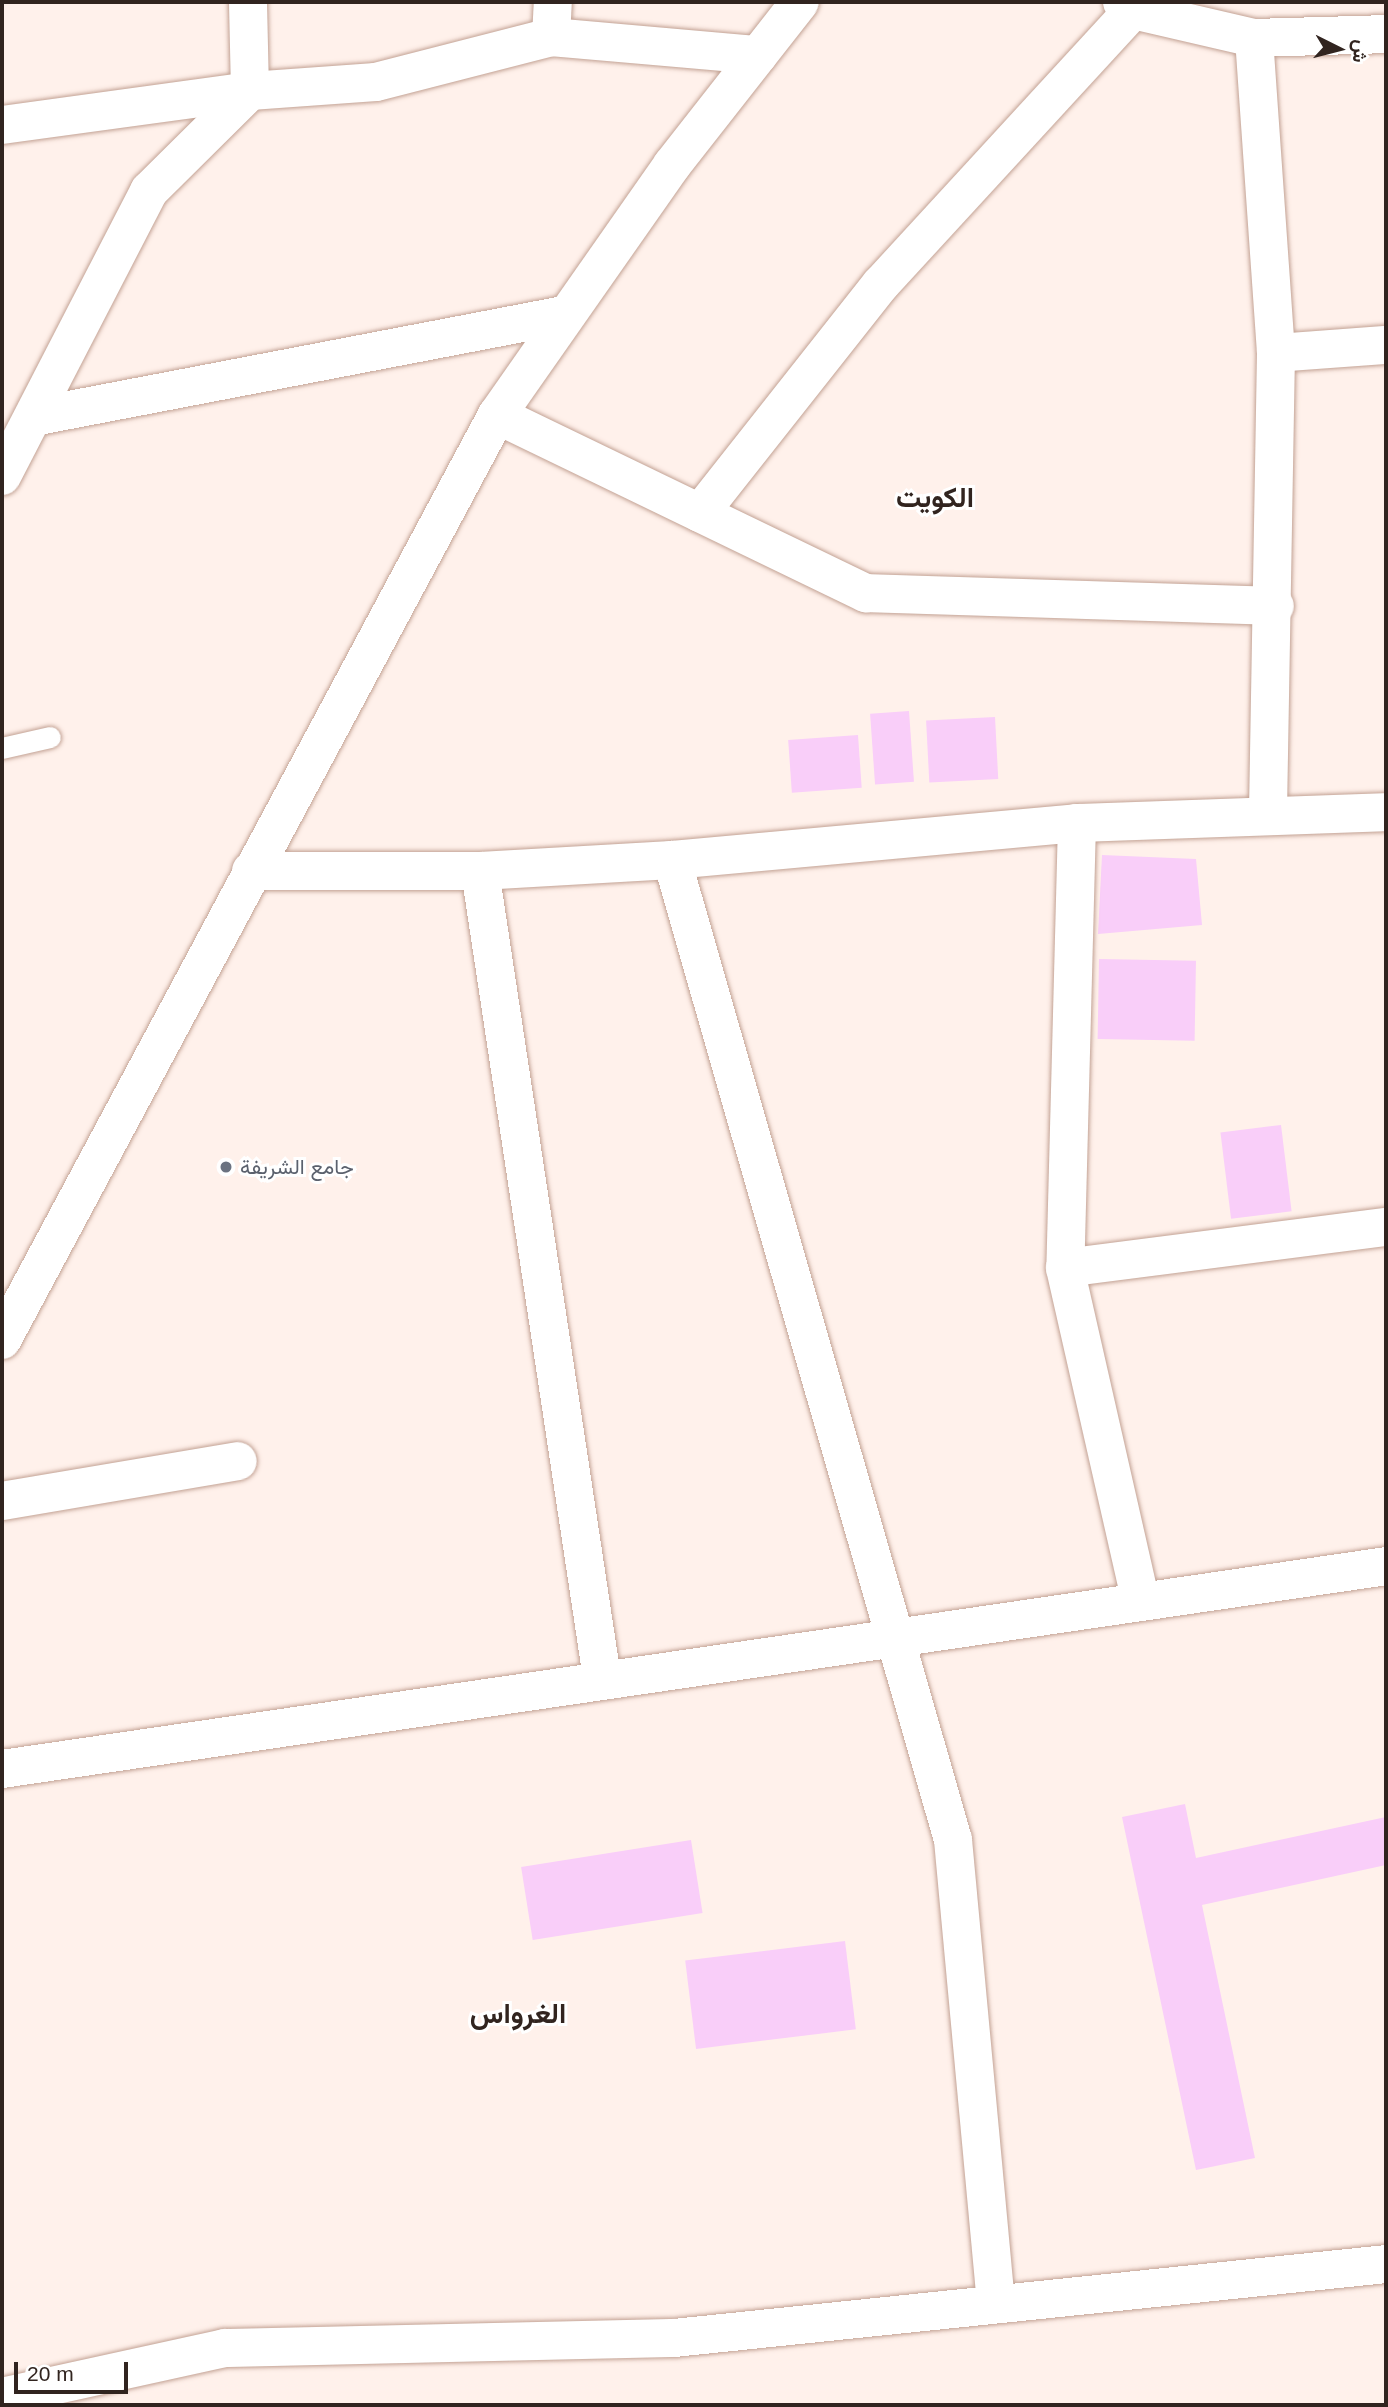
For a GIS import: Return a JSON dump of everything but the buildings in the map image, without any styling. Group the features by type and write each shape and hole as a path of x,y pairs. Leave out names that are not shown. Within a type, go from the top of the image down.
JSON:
{"street":[{"path":"2,474 38,416 149,191 250,91 248,2"},
{"path":"2,1340 497,415 564,315 800,2"},
{"path":"700,513 881,284 1128,6 1254,38 1386,34"},
{"path":"2,125 250,91 376,82 552,19 758,55"},
{"path":"1254,38 1276,353 1275,606 1268,812"},
{"path":"38,416 564,315"},
{"path":"1276,353 1386,345"},
{"path":"497,415 866,593 1275,606"},
{"path":"251,871 480,871 672,860 1077,823 1268,812 1386,812"},
{"path":"1077,823 1065,1268 1140,1599"},
{"path":"672,860 890,1634 953,1840 996,2300"},
{"path":"480,871 602,1678"},
{"path":"1065,1268 1386,1227"},
{"path":"2,1501 238,1461"},
{"path":"2,1769 890,1634 1386,1566"},
{"path":"2,2397 225,2348 674,2338 996,2300 1386,2264"}],"lane":[{"path":"2,748 50,737"}],"place":[{"name":"جامع الشريفة","path":"226,1167"}],"district":[{"name":"الكويت","path":"935,498"},
{"name":"الغرواس","path":"518,2014"}]}
